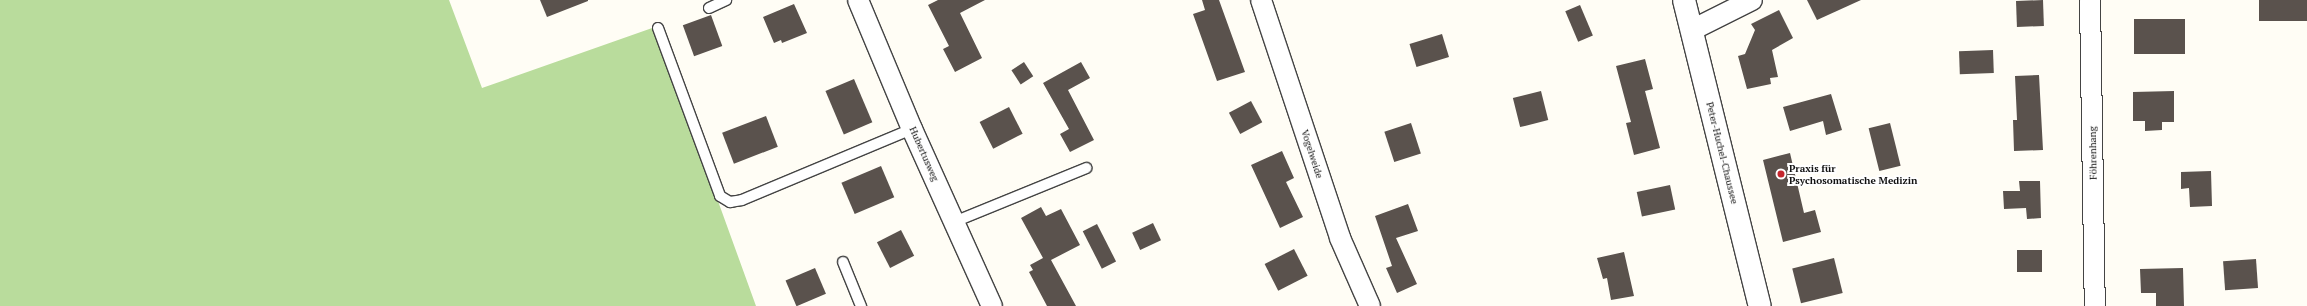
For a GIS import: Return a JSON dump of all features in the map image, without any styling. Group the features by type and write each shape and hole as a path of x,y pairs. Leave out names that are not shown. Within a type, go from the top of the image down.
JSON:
{"street":[{"name":"Hubertusweg","path":"858,0 912,129 992,306"},
{"name":"Vogelweide","path":"1261,0 1340,238 1370,306"},
{"name":"Peter-Huchel-Chaussee","path":"1684,0 1760,306"},
{"path":"1692,30 1752,0"},
{"name":"Föhrenhang","path":"2090,0 2095,306"}],"lane":[{"path":"709,8 726,0"},
{"path":"658,28 720,196 730,202 742,200 912,129"},
{"path":"954,222 1086,168"},
{"path":"843,262 861,306"}],"green space":[{"path":"0,0 449,0 482,88 655,27 756,306 0,306"}],"building":[{"path":"540,0 588,0 588,1 547,17"},
{"path":"938,0 985,0 960,13 982,58 955,72 943,49 949,46 928,5"},
{"path":"1202,0 1219,0 1245,72 1217,81 1193,14 1205,10"},
{"path":"1807,0 1861,0 1817,20"},
{"path":"2043,0 2044,26 2017,27 2016,1"},
{"path":"2259,0 2307,0 2307,21 2259,21"},
{"path":"794,4 807,33 782,43 781,40 774,43 763,17"},
{"path":"1580,5 1593,35 1578,42 1565,11"},
{"path":"1779,10 1793,38 1772,50 1778,77 1770,78 1771,84 1747,89 1738,56 1745,54 1755,30 1751,24"},
{"path":"711,15 722,46 694,56 683,25"},
{"path":"2134,19 2185,19 2185,54 2134,54"},
{"path":"1442,34 1449,57 1417,67 1409,44"},
{"path":"1993,50 1994,73 1960,74 1959,51"},
{"path":"1645,59 1653,89 1645,91 1660,148 1634,155 1626,123 1631,122 1616,66"},
{"path":"1024,62 1033,76 1021,84 1011,70"},
{"path":"1081,62 1090,78 1068,90 1094,140 1070,152 1060,134 1069,129 1043,83"},
{"path":"2039,75 2043,150 2014,151 2013,120 2017,120 2015,76"},
{"path":"854,79 872,122 844,134 825,91"},
{"path":"1541,91 1548,120 1520,127 1513,98"},
{"path":"2174,91 2174,122 2162,122 2162,130 2145,131 2145,121 2133,121 2133,92"},
{"path":"1831,94 1842,130 1826,135 1823,121 1790,131 1783,107"},
{"path":"1251,101 1262,122 1240,134 1229,113"},
{"path":"1009,107 1023,134 993,149 980,122"},
{"path":"766,116 778,147 734,164 722,133"},
{"path":"1411,123 1421,153 1394,162 1384,132"},
{"path":"1890,123 1901,166 1879,171 1869,128"},
{"path":"1282,151 1294,178 1286,182 1303,217 1280,228 1251,165"},
{"path":"1790,153 1804,213 1815,210 1821,232 1783,242 1763,160"},
{"path":"881,166 894,197 855,214 841,183"},
{"path":"2211,171 2212,206 2190,207 2189,188 2181,189 2181,172"},
{"path":"2019,181 2040,181 2041,218 2027,219 2026,208 2004,209 2003,191 2020,191"},
{"path":"1670,185 1675,209 1642,217 1637,192"},
{"path":"1408,204 1418,231 1396,238 1417,284 1397,293 1386,268 1392,266 1375,216"},
{"path":"1041,207 1046,216 1061,209 1080,245 1051,260 1076,306 1047,306 1029,272 1033,270 1030,265 1043,258 1021,218"},
{"path":"1153,223 1161,240 1140,250 1132,233"},
{"path":"1097,224 1116,261 1102,269 1083,231"},
{"path":"901,230 914,256 890,268 877,242"},
{"path":"1294,249 1308,276 1278,291 1265,264"},
{"path":"2017,250 2042,250 2042,272 2017,272"},
{"path":"1624,252 1634,296 1611,300 1607,278 1603,279 1597,258"},
{"path":"1834,258 1843,293 1801,303 1792,268"},
{"path":"2256,259 2258,288 2225,290 2223,261"},
{"path":"815,268 826,294 796,306 786,281"},
{"path":"2183,268 2184,306 2156,306 2156,293 2141,293 2140,269"}],"place":[{"name":"Praxis für Psychosomatische Medizin","path":"1781,174"}]}
